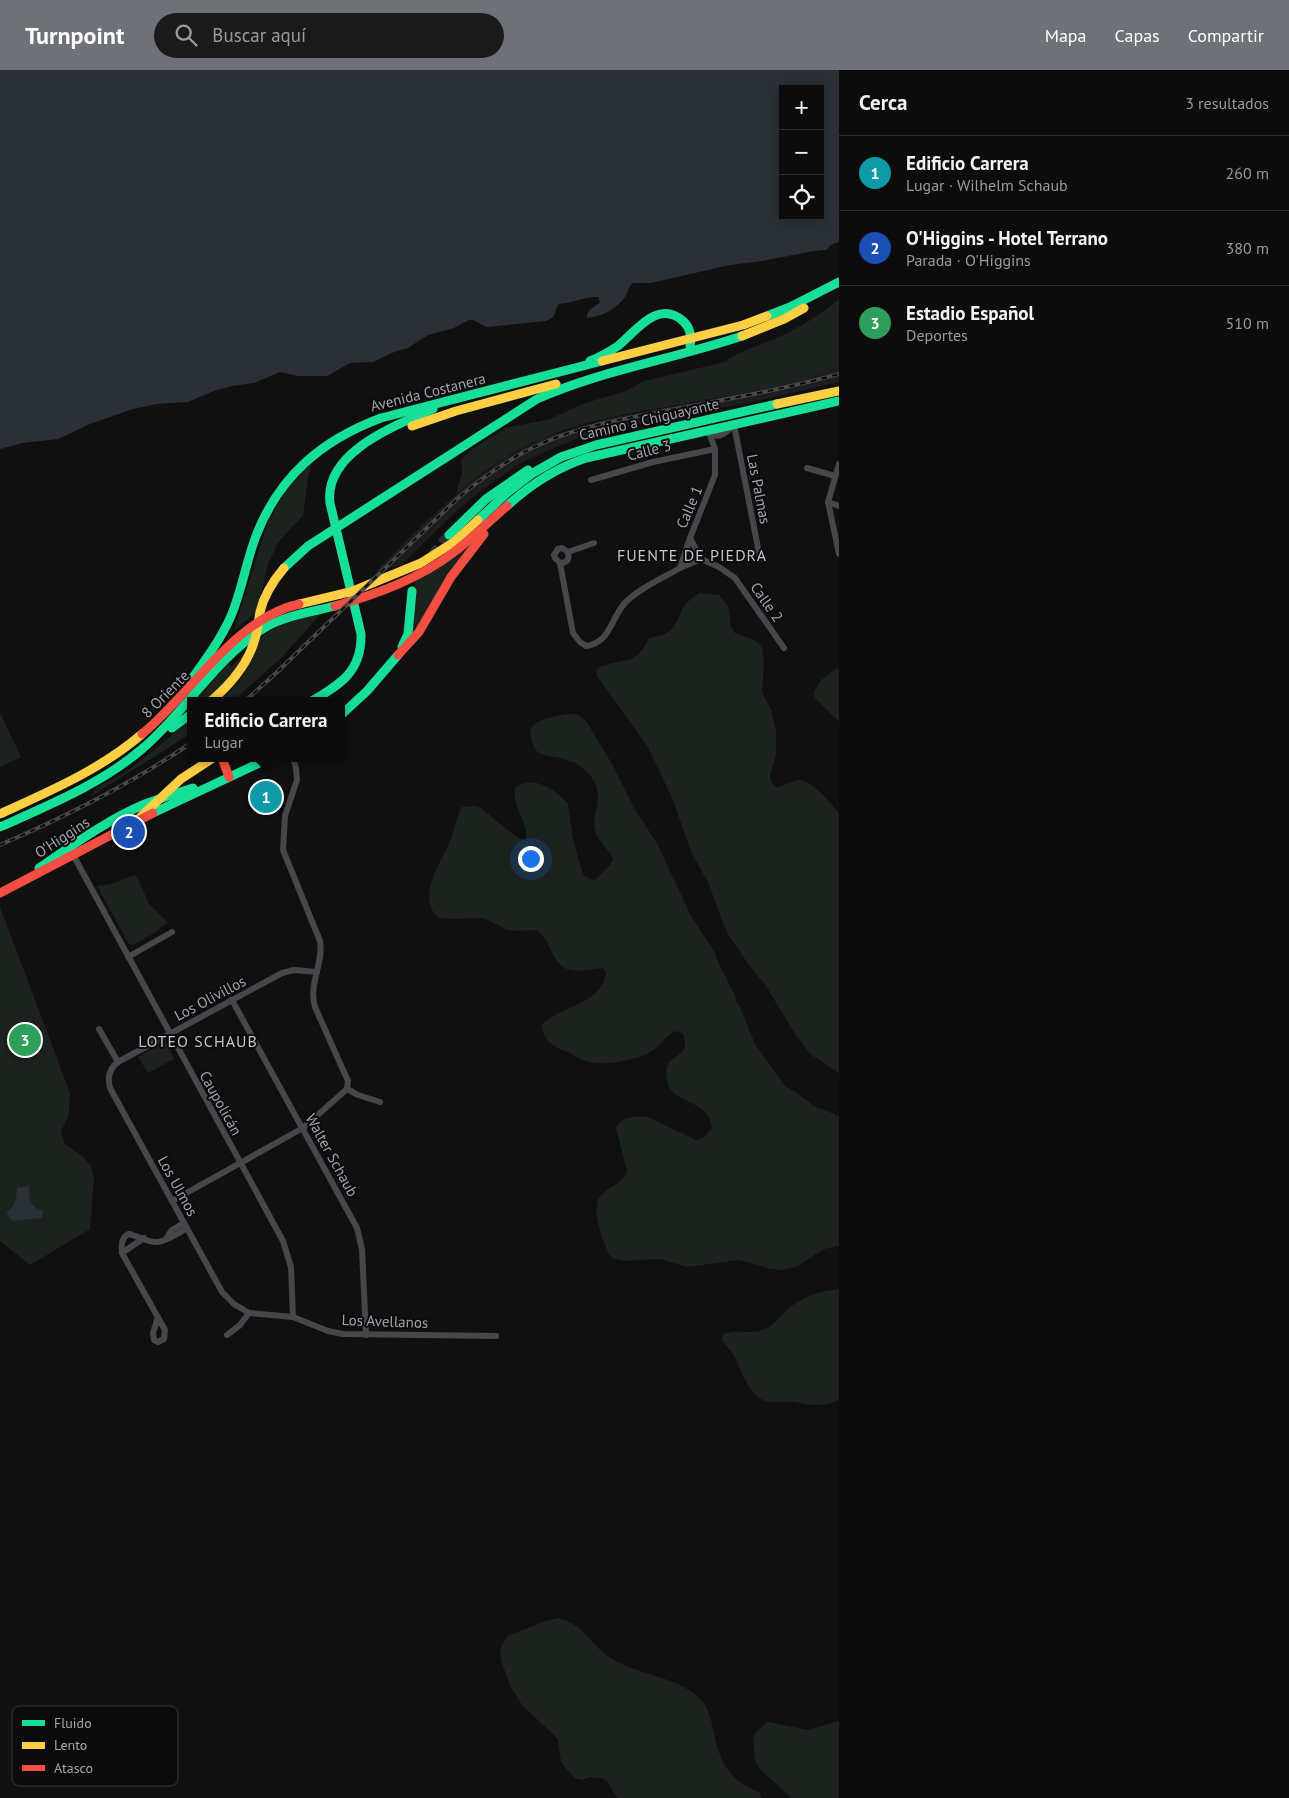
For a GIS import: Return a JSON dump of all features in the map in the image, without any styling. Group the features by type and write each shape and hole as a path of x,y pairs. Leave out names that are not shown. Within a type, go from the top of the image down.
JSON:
{"main road":[{"name":"Avenida Costanera","path":"170,709 212,650 224,629 239,594 252,547 264,516 280,490 299,466 331,439 358,426 381,418 691,340 743,325 777,313 839,284"},
{"name":"Avenida Costanera","path":"215,697 229,684 243,666 255,638 260,609 266,593 281,570 308,546 524,406 545,395 582,381 687,354 735,339 777,322 808,305 839,284"},
{"path":"566,372 613,349 631,336 644,320 655,314 666,313 680,318 688,328 691,340 687,354"},
{"path":"380,437 433,418 479,405 563,383 582,381"},
{"name":"Camino a Chiguayante","path":"465,538 526,479 552,462 578,450 789,400 839,391"},
{"path":"318,697 341,683 351,672 361,655 362,645 361,634 330,508 330,486 336,470 350,455 380,437 416,417 467,396"},
{"name":"Camino a Chiguayante","path":"465,538 538,480 578,461 616,450 709,432 839,401"},
{"path":"709,432 720,417"},
{"path":"449,535 482,502 510,480 546,461 578,450"},
{"path":"345,711 367,691 415,637 456,570 507,506"},
{"name":"8 Oriente","path":"0,814 48,793 93,770 131,744 155,725 235,639 270,614 289,606 344,594 377,582 422,564 465,538"},
{"name":"8 Oriente","path":"193,697 230,656 250,638 267,627 289,617 331,607 374,593 428,570 448,557 465,538"},
{"path":"398,655 408,634 412,591"},
{"path":"409,618 415,624 423,626"},
{"name":"8 Oriente","path":"0,827 72,794 105,776 143,749 187,704"},
{"path":"143,749 187,717"},
{"path":"135,822 181,779 207,762"},
{"path":"223,762 229,777"},
{"name":"O'Higgins","path":"71,851 261,762"},
{"name":"O'Higgins","path":"0,893 71,851 125,814 158,799 229,777"}],"street":[{"path":"709,432 717,436 724,434 734,425"},
{"name":"Las Palmas","path":"734,425 760,558"},
{"name":"Calle 1","path":"709,432 715,449"},
{"name":"Calle 1","path":"680,568 715,475 717,436"},
{"name":"Calle 3","path":"591,480 646,463 715,449"},
{"path":"839,464 828,502 839,554"},
{"path":"807,468 836,476"},
{"path":"828,502 839,506"},
{"path":"568,552 562,548 556,552 555,558 560,563 573,633 580,642 586,646 592,646 609,631 619,610 632,597 680,568 701,559 690,538"},
{"path":"568,552 594,543"},
{"path":"560,563 568,560 568,552"},
{"name":"Calle 2","path":"701,559 719,566 735,578 784,648"},
{"path":"294,762 297,780 286,816 283,850 320,941 321,952 312,993 346,1078 348,1089"},
{"name":"Caupolicán","path":"71,851 286,1249 292,1277 293,1317"},
{"path":"128,957 172,932"},
{"name":"Los Olivillos","path":"118,1062 286,972 294,970 317,972"},
{"name":"Walter Schaub","path":"232,1000 354,1221 360,1236 362,1249 366,1335"},
{"path":"99,1028 118,1062"},
{"name":"Los Ulmos","path":"118,1062 112,1067 109,1075 110,1088 222,1292 234,1304 249,1313"},
{"path":"348,1089 380,1102"},
{"path":"172,1202 302,1128 348,1089"},
{"path":"158,1317 122,1253 121,1246 126,1235 129,1234 156,1242 167,1237 172,1230 186,1225"},
{"path":"122,1253 144,1238"},
{"path":"227,1335 240,1325 249,1313"},
{"name":"Los Avellanos","path":"249,1313 293,1317 328,1331 366,1335 496,1336"}],"shaded area":[{"path":"0,70 839,70 839,242 831,245 826,250 730,265 651,283 633,283 625,297 617,305 608,312 593,317 587,318 587,315 600,302 598,297 559,304 554,315 546,321 487,327 469,320 454,328 428,335 408,348 373,362 350,363 327,376 298,376 280,372 254,383 214,391 188,402 157,404 133,409 90,424 58,439 22,443 0,449"},
{"path":"839,299 839,369 773,388 626,414 566,429 547,436 509,455 456,494 462,472 461,460 471,450 505,428 550,419 582,404 626,391 644,381 725,362 742,352 793,330"},
{"path":"839,369 839,382 771,398 613,430 579,438 549,450 521,463 483,489 457,511 401,565 376,571 426,521 467,485 505,458 542,438 610,418 773,388"},
{"path":"313,458 303,516 278,543 268,564 257,612 234,630 267,524 288,486"},
{"path":"468,547 411,636 413,595 416,578"},
{"path":"699,593 719,595 728,606 731,627 735,633 754,640 760,644 762,649 764,663 762,692 772,712 776,732 776,755 770,776 772,783 777,787 797,780 805,781 822,794 839,814 839,1073 810,1054 795,1034 766,986 729,936 708,882 692,854 672,798 648,747 597,676 596,670 612,663 632,658 644,648 649,638 669,631 675,624 685,604"},
{"path":"321,614 281,658 237,697 223,697 243,676 260,640 290,619"},
{"path":"244,654 236,669 218,691 209,697 199,697 228,662 231,667"},
{"path":"836,669 839,669 839,722 815,698 814,692 820,681"},
{"path":"0,713 21,757 0,767"},
{"path":"570,714 580,716 588,724 612,764 637,813 657,843 690,914 714,951 755,1044 785,1086 814,1106 839,1116 839,1246 824,1249 796,1267 783,1270 771,1269 739,1260 687,1267 660,1259 625,1261 612,1258 602,1238 597,1219 597,1203 599,1198 622,1179 627,1171 616,1128 619,1124 630,1118 648,1117 696,1140 703,1138 712,1128 709,1118 704,1111 677,1096 671,1091 668,1084 667,1067 672,1059 683,1050 685,1045 683,1034 677,1031 673,1032 654,1050 621,1062 593,1063 580,1059 552,1044 544,1034 542,1024 597,992 603,984 606,973 603,968 579,971 564,968 559,964 541,934 536,930 508,930 483,918 438,918 432,909 429,899 432,879 450,841 462,807 475,806 481,808 515,836 526,840 525,827 515,795 515,787 525,783 544,785 568,804 573,839 583,875 595,880 610,865 613,859 598,838 595,830 598,793 594,781 583,768 573,762 540,753 535,749 531,739 530,732 537,723"},
{"path":"187,723 187,736 90,797 96,788 130,769"},
{"path":"135,875 149,904 168,923 133,945 129,944 97,886 111,884"},
{"path":"0,907 70,1093 69,1115 61,1131 65,1144 83,1157 91,1166 94,1178 90,1229 30,1265 0,1241"},
{"path":"166,1041 174,1059 148,1073 138,1057"},
{"path":"29,1186 31,1202 35,1207 43,1211 42,1218 12,1221 6,1213 15,1202 17,1188"},
{"path":"839,1289 839,1400 816,1405 794,1402 770,1402 758,1397 749,1386 732,1352 722,1341 723,1334 755,1332 768,1328 792,1306 804,1298 817,1293"},
{"path":"559,1618 581,1629 602,1651 619,1663 668,1680 690,1691 699,1698 709,1713 717,1748 727,1768 739,1782 760,1793 761,1798 617,1798 607,1781 601,1778 590,1777 582,1780 574,1778 561,1762 558,1739 522,1705 511,1687 501,1661 500,1650 508,1636 545,1621"},
{"path":"839,1721 839,1798 791,1798 759,1768 755,1761 753,1738 756,1732 768,1722 808,1730"}],"tunnel":[{"path":"432,555 449,535"}],"railway":[{"path":"249,697 457,499 488,475 520,454 557,437 602,424 774,390 839,374"},
{"path":"0,845 50,823 98,798 187,746"}],"traffic: fast":[{"path":"767,316 790,307 839,282"},
{"path":"590,361 618,346 640,326 656,315 674,315 683,321 690,332 690,346"},
{"path":"284,568 308,546 537,399 612,372 742,336"},
{"path":"191,680 208,657 231,616 256,536 277,495 290,478 322,449 340,437 381,418 602,361"},
{"path":"507,506 544,478 586,458 839,401"},
{"path":"478,520 508,492 533,473 561,457 596,445 777,404"},
{"path":"319,697 341,682 354,667 358,658 361,634 330,503 331,485 338,469 350,455 365,443 433,409"},
{"path":"449,535 486,499 528,470"},
{"path":"402,647 408,634 412,591"},
{"path":"192,697 216,669 248,639 266,627 291,617 335,606"},
{"path":"345,711 367,691 398,655"},
{"path":"0,827 74,793 109,773 142,749 187,703"},
{"path":"172,728 187,717"},
{"path":"153,813 261,762"},
{"path":"39,868 90,833 131,810 193,788"}],"traffic: slow":[{"path":"742,336 784,319 804,308"},
{"path":"602,361 743,325 767,316"},
{"path":"412,426 456,411 556,384"},
{"path":"777,404 839,391"},
{"path":"299,604 353,591 421,563 454,542 478,520"},
{"path":"215,697 232,681 248,657 256,636 260,612 266,594 284,568"},
{"path":"0,814 92,769 142,734"},
{"path":"135,822 181,779 207,762"}],"traffic: jam":[{"path":"335,606 397,585 441,562 461,547 507,506"},
{"path":"398,655 419,632 451,577 484,534"},
{"path":"142,734 234,641 254,625 276,612 299,604"},
{"path":"223,762 229,777"},
{"path":"0,893 153,813"}],"place":[{"name":"Edificio Carrera","path":"266,797"},
{"name":"O'Higgins - Hotel Terrano","path":"129,832"},
{"name":"Estadio Español","path":"25,1040"}],"district":[{"name":"FUENTE DE PIEDRA","path":"692,555"},
{"name":"LOTEO SCHAUB","path":"198,1041"}]}
